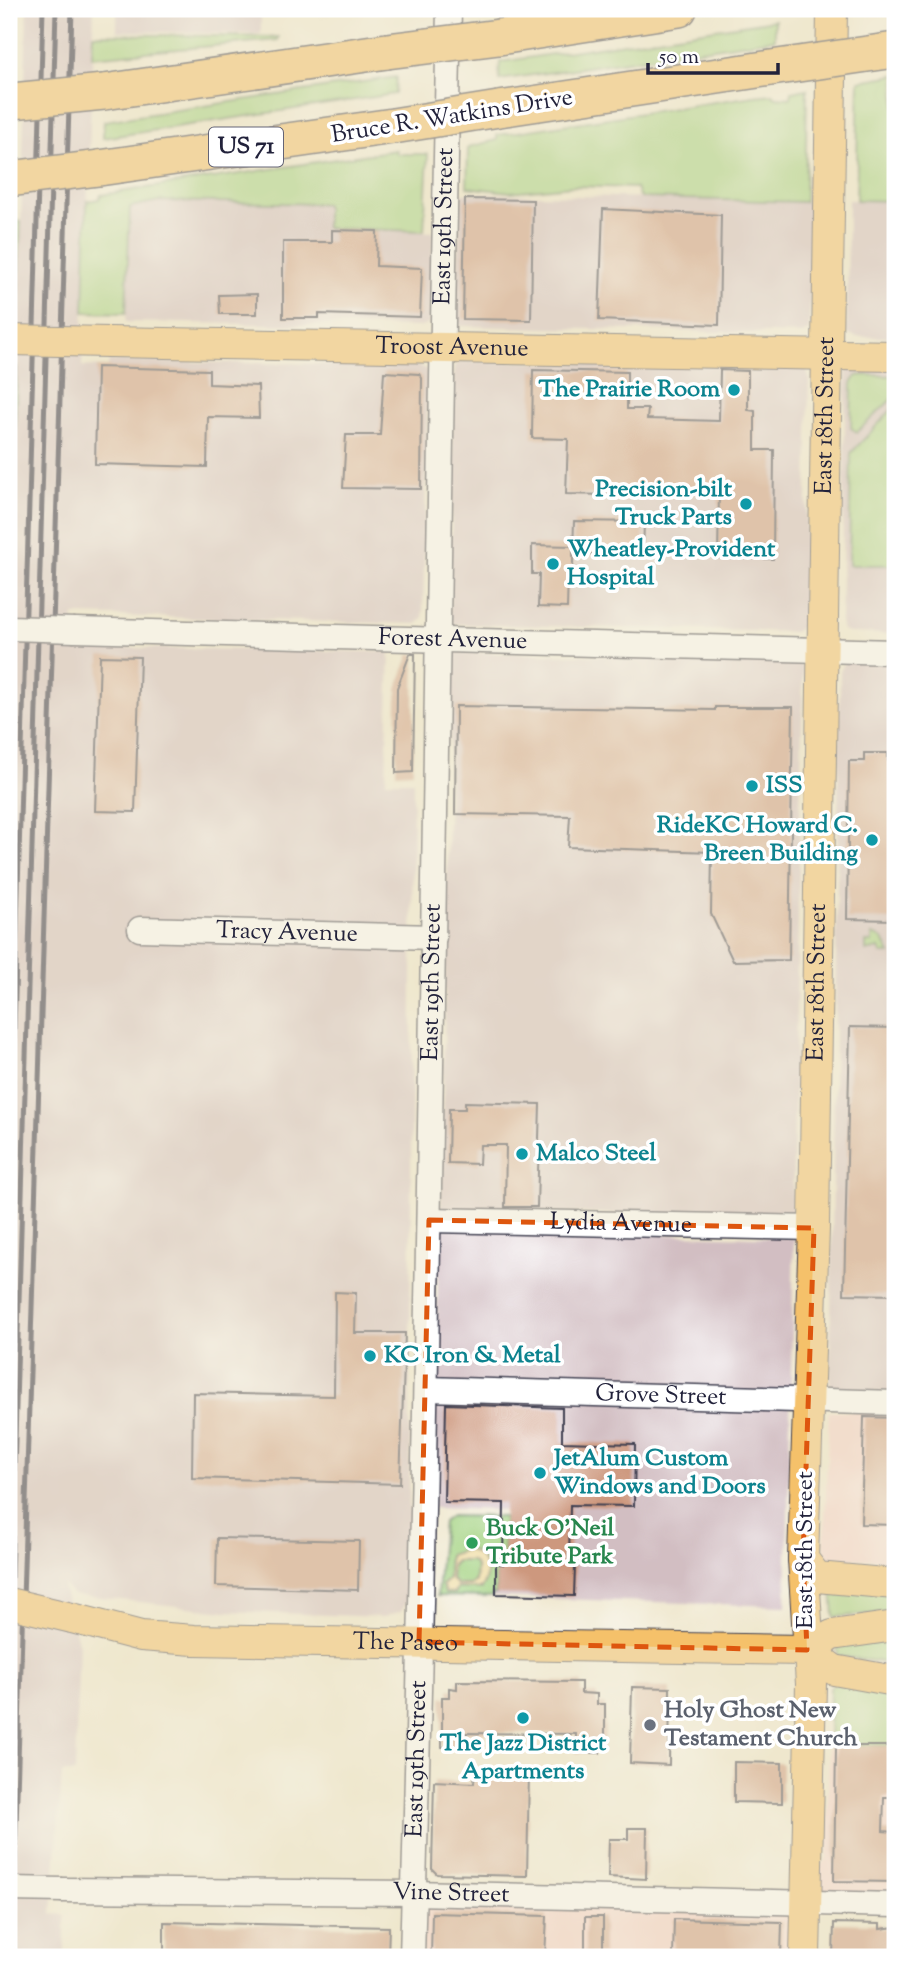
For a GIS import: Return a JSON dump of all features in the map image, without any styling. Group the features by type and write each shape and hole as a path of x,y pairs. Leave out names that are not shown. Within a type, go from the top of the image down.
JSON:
{"highway":[{"path":"10,100 104,92 679,9"},
{"name":"Bruce R. Watkins Drive","path":"9,179 393,126 895,50"}],"main road":[{"name":"East 18th Street","path":"805,1957 811,1697 803,1559 814,1228 832,9"},
{"name":"Troost Avenue","path":"9,340 895,356"},
{"path":"803,1559 817,1577 895,1584"},
{"name":"The Paseo","path":"9,1603 141,1636 194,1640 807,1650 832,1635 895,1626"},
{"path":"807,1650 834,1670 895,1681"}],"street":[{"name":"East 19th Street","path":"412,1957 427,1389 436,640 449,9"},
{"name":"Forest Avenue","path":"9,628 895,652"},
{"name":"Tracy Avenue","path":"140,929 434,937"},
{"name":"Lydia Avenue","path":"429,1220 814,1228"},
{"name":"Grove Street","path":"427,1389 895,1403"},
{"name":"Vine Street","path":"9,1889 413,1893 895,1905"}],"highlighted area":[{"path":"429,1220 814,1228 803,1559 807,1650 419,1642"}],"shaded area":[{"path":"27,9 94,9 82,366 108,367 109,361 418,365 426,369 428,376 423,618 417,624 74,615 73,647 390,652 386,781 413,781 409,1598 401,1611 384,1617 225,1611 73,1595 62,1583 79,1645 75,1773 62,1773 52,1914 65,1915 65,1957 9,1957 9,480 14,480"},
{"path":"117,9 261,9 261,34 117,31"},
{"path":"460,193 813,202 809,331 802,334 460,326 456,317"},
{"path":"848,200 895,201 895,337 856,337 847,333"},
{"path":"159,201 327,204 326,228 433,232 429,324 420,327 126,322 130,207"},
{"path":"458,361 802,366 807,370 809,379 805,618 802,627 794,632 454,624 450,617 454,368"},
{"path":"895,367 895,634 849,633 843,630 841,623 846,374 848,368"},
{"path":"458,652 797,661 803,669 792,1217 443,1210 441,1207 451,656"},
{"path":"895,661 895,1393 830,1390 840,671 845,662"},
{"path":"439,1228 794,1238 786,1606 492,1597 492,1593 495,1594 496,1563 503,1563 504,1510 434,1508"},
{"path":"829,1412 895,1412 895,1560 827,1558 824,1546"},
{"path":"829,1745 895,1746 895,1894 825,1891 820,1887 818,1867 827,1859"},
{"path":"427,1905 790,1914 795,1957 422,1957 424,1908"}],"green space":[{"path":"775,20 775,39 499,80 500,62"},
{"path":"93,34 279,37 278,40 92,57"},
{"path":"895,75 895,201 856,200 859,81"},
{"path":"396,77 395,94 103,138 104,121"},
{"path":"807,89 805,202 640,198 636,188 572,186 510,192 467,187 468,147 497,140 497,135 754,96 773,94 776,97 790,98 791,92"},
{"path":"396,150 397,154 428,154 424,231 326,228 326,204 159,201 130,207 126,313 84,312 87,201 99,199 101,195"},
{"path":"9,220 21,221 17,311 9,311"},
{"path":"9,366 17,367 14,480 9,480"},
{"path":"857,376 895,376 895,396 857,432 851,428 852,383"},
{"path":"895,406 895,565 849,565 851,453"},
{"path":"872,935 883,939 890,954 882,954 879,948 866,951 866,942 872,942"},
{"name":"Buck O'Neil Tribute Park","path":"451,1516 504,1517 503,1564 496,1564 496,1594 492,1594 492,1597 437,1596 443,1522"},
{"path":"832,1587 895,1592 895,1612 834,1617"},
{"path":"895,1640 895,1664 838,1656 837,1644"},
{"path":"834,1683 895,1690 895,1746 829,1745 830,1688"}],"sand":[{"path":"467,1549 478,1555 486,1570 481,1589 457,1588 454,1593 445,1593 442,1585 448,1579 449,1555","holes":["456,1561 471,1561 476,1566 475,1581 470,1585 457,1585 451,1579 452,1565"]}],"building":[{"path":"465,199 533,200 531,320 463,319"},
{"path":"603,209 721,215 719,325 599,320"},
{"path":"332,230 377,231 376,266 422,268 420,317 319,314 319,318 283,318 283,242 332,242"},
{"path":"257,294 257,314 220,314 219,295"},
{"path":"97,367 209,370 209,384 258,386 259,418 208,417 207,467 95,464"},
{"path":"533,370 627,372 627,409 648,409 647,419 719,421 720,370 748,371 748,410 755,411 755,450 774,450 773,559 718,558 719,493 646,490 645,496 566,494 568,439 532,438"},
{"path":"384,372 419,374 422,378 421,489 343,488 346,435 380,435"},
{"path":"574,521 644,522 643,555 573,554"},
{"path":"532,545 573,546 573,574 568,574 567,608 538,607 539,574 532,574"},
{"path":"410,654 415,654 413,772 396,773 397,688"},
{"path":"100,656 140,657 135,812 95,811"},
{"path":"456,706 715,710 715,707 793,707 789,960 733,961 711,914 712,852 568,847 570,816 455,814"},
{"name":"RideKC Howard C. Breen Building","path":"864,753 888,753 888,761 895,762 895,920 847,919 849,761 864,761"},
{"path":"850,1027 895,1028 895,1295 844,1294"},
{"name":"Malco Steel","path":"465,1102 540,1104 537,1207 505,1207 506,1145 480,1145 479,1164 448,1163 449,1109 465,1109"},
{"path":"335,1292 356,1293 355,1333 405,1333 400,1484 192,1478 193,1393 334,1396"},
{"name":"JetAlum Custom Windows and Doors","path":"446,1404 562,1408 562,1442 635,1444 634,1506 570,1505 569,1566 575,1566 574,1596 496,1594 496,1563 503,1564 504,1503 444,1502"},
{"path":"864,1417 895,1418 895,1525 861,1524"},
{"path":"217,1538 359,1541 358,1590 216,1586"},
{"name":"The Jazz District Apartments","path":"457,1681 581,1682 581,1693 597,1694 597,1704 605,1704 605,1740 600,1740 600,1753 576,1753 576,1734 465,1733 465,1748 442,1747 442,1697 449,1697 449,1688 457,1689"},
{"name":"Holy Ghost New Testament Church","path":"632,1687 670,1688 669,1765 630,1763"},
{"path":"836,1746 895,1746 895,1797 884,1797 883,1831 895,1832 895,1882 834,1881"},
{"path":"734,1762 782,1763 782,1803 734,1802"},
{"path":"475,1771 529,1772 527,1876 437,1874 432,1869 434,1781 474,1783"},
{"path":"628,1828 647,1828 646,1879 608,1877 609,1839 628,1839"},
{"path":"432,1913 547,1916 545,1957 431,1957"},
{"path":"585,1917 603,1917 603,1954 585,1954"},
{"path":"674,1919 782,1922 781,1957 673,1957"},
{"path":"164,1922 389,1927 388,1957 164,1957"},
{"path":"834,1923 880,1924 880,1929 895,1927 895,1957 833,1957"}],"railway":[{"path":"9,1207 43,9"},
{"path":"9,1650 56,9"},
{"path":"12,1957 72,9"}],"place":[{"name":"The Prairie Room","path":"734,390"},
{"name":"Precision-bilt Truck Parts","path":"746,504"},
{"name":"Wheatley-Provident Hospital","path":"553,564"},
{"name":"ISS","path":"752,786"},
{"name":"RideKC Howard C. Breen Building","path":"872,840"},
{"name":"Malco Steel","path":"522,1154"},
{"name":"KC Iron & Metal","path":"370,1356"},
{"name":"JetAlum Custom Windows and Doors","path":"540,1473"},
{"name":"Buck O'Neil Tribute Park","path":"472,1543"},
{"name":"The Jazz District Apartments","path":"523,1718"},
{"name":"Holy Ghost New Testament Church","path":"650,1725"}]}
